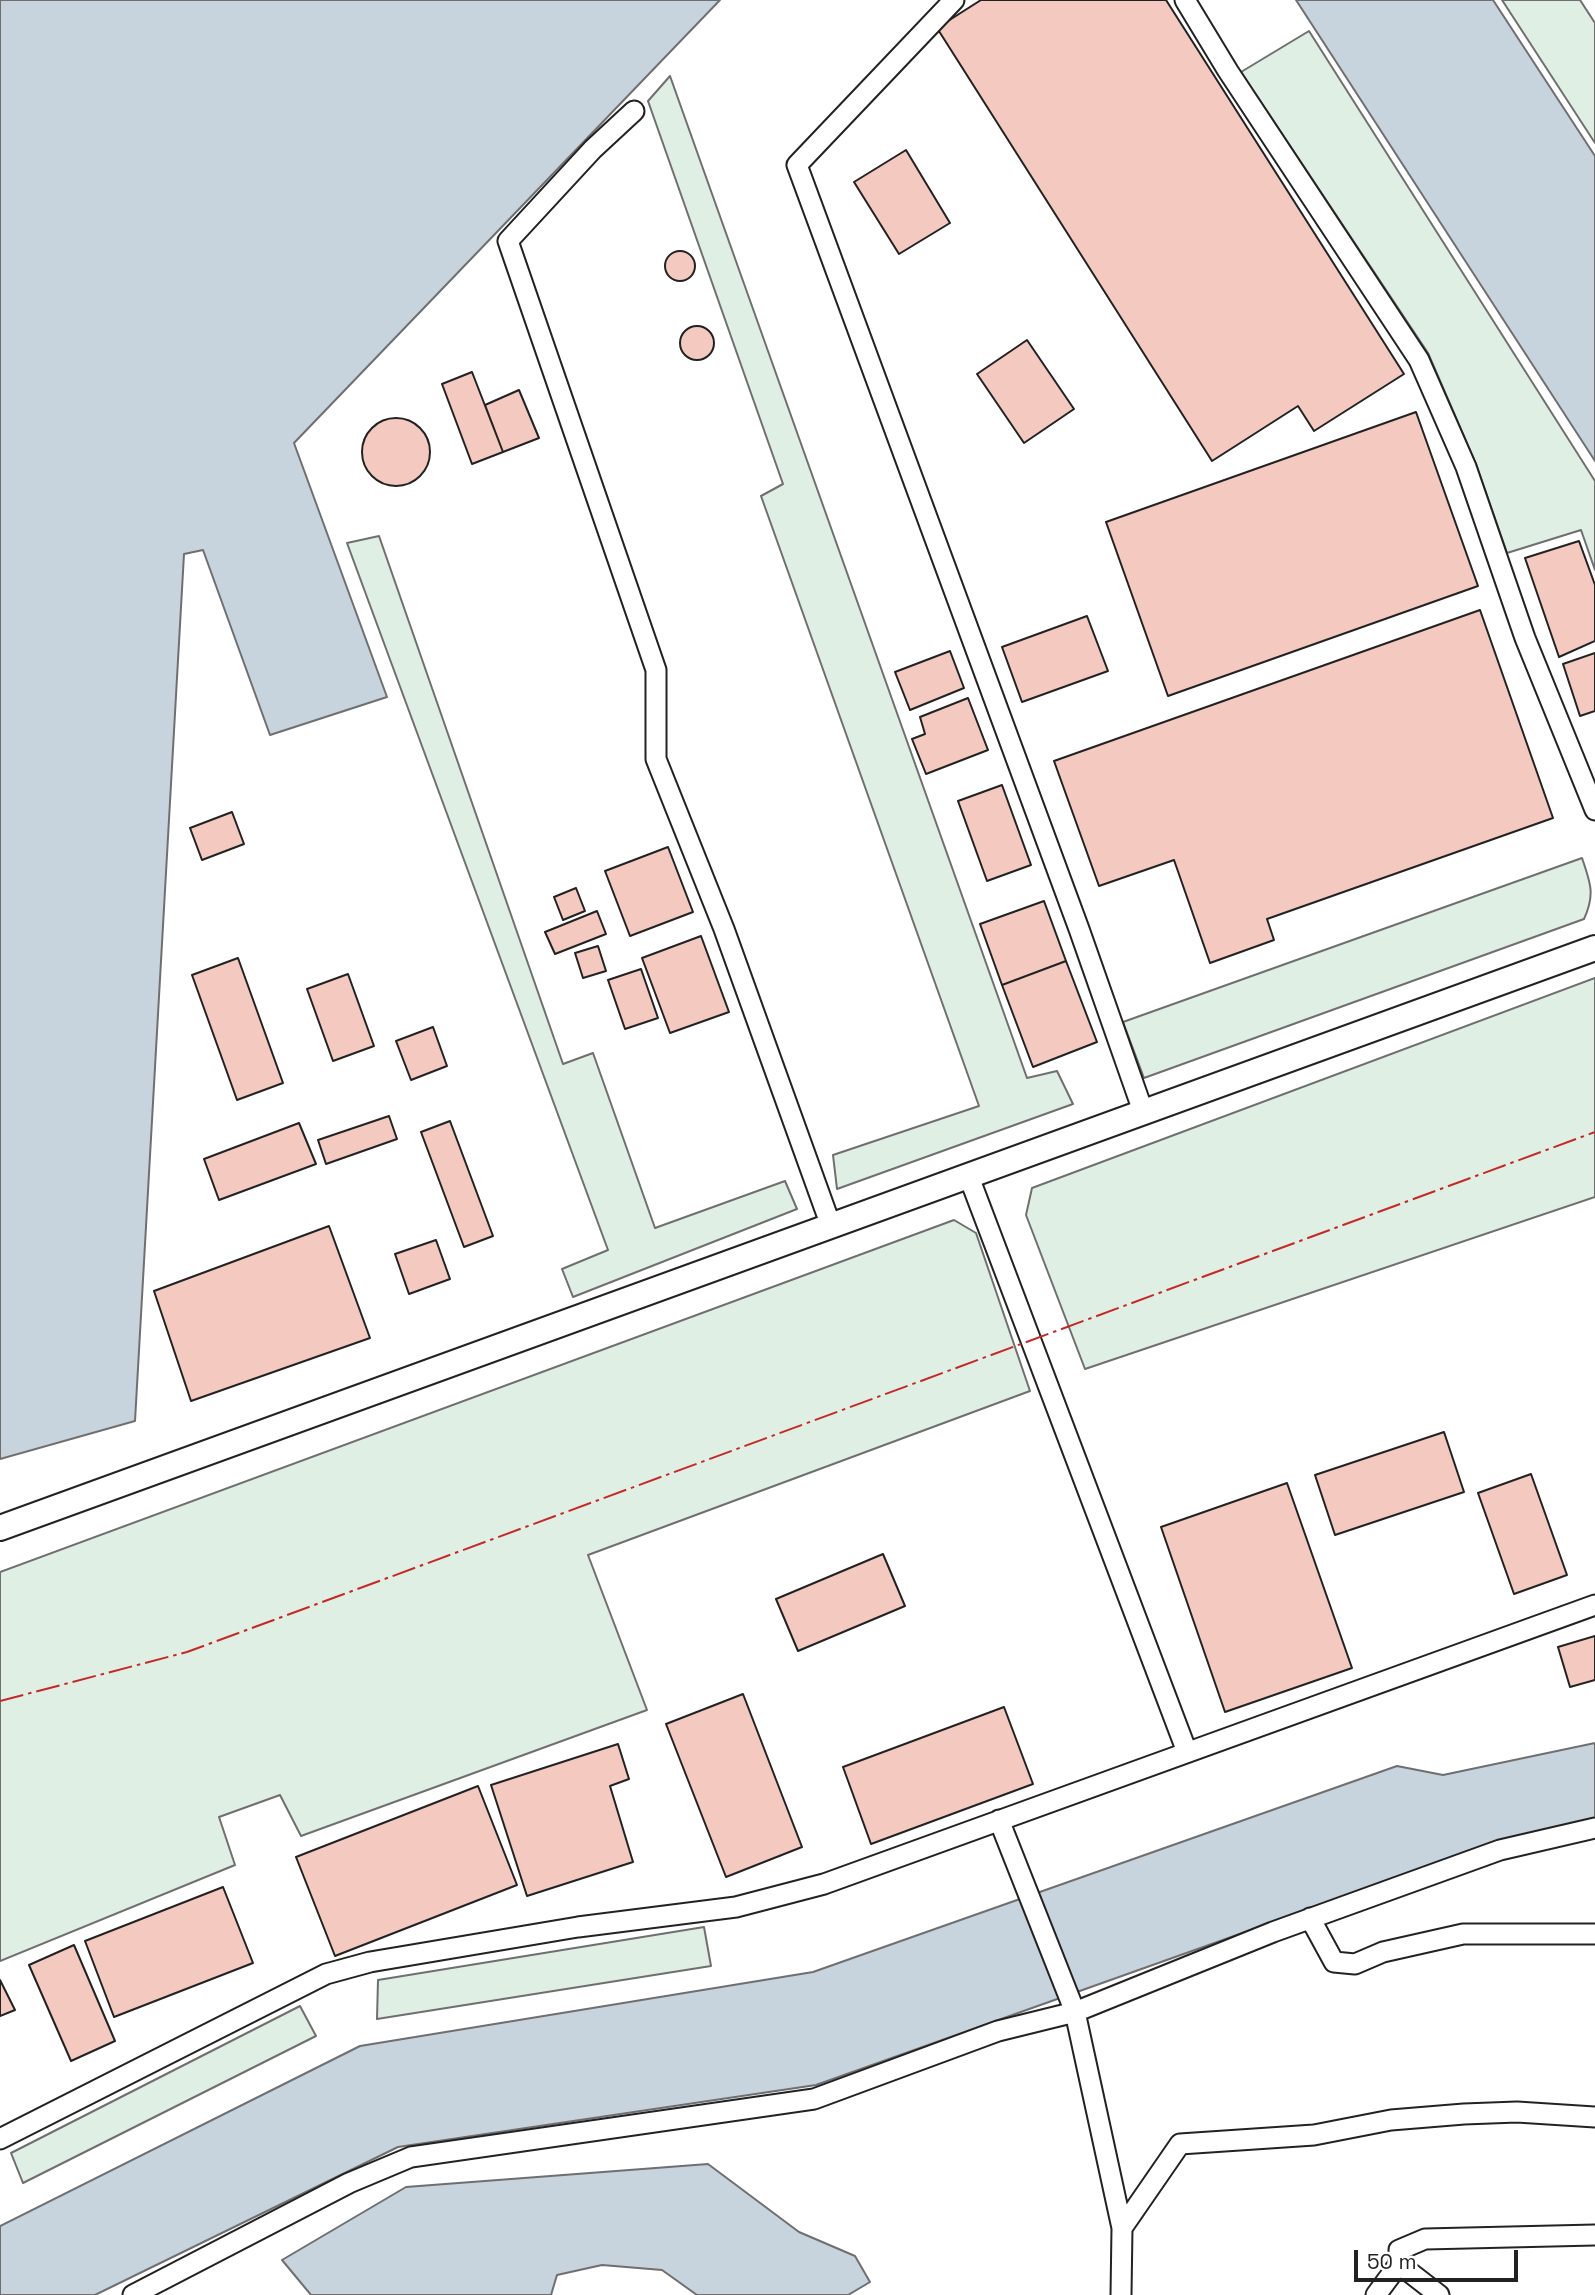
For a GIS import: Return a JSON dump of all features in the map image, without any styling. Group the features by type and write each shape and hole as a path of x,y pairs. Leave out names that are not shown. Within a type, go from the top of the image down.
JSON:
{"street":[{"path":"954,0 797,165 1075,916 1144,1114"},
{"path":"1185,0 1228,71 1419,360 1466,467 1525,638 1595,810"},
{"path":"634,111 593,149 508,241 656,670 656,759 724,929 831,1226"},
{"path":"0,1528 1595,948"},
{"path":"970,1177 1187,1752"},
{"path":"0,2139 326,1974 370,1962 578,1927 736,1907 824,1884 1595,1605"},
{"path":"999,1820 1075,2012 1122,2228 1121,2295"},
{"path":"133,2295 349,2183 411,2157 566,2132 814,2099 998,2031 1075,2012 1310,1919 1500,1850 1595,1828"},
{"path":"1310,1919 1334,1962 1355,1964 1382,1952 1463,1934 1595,1934"},
{"path":"1122,2228 1180,2144 1314,2135 1391,2120 1465,2114 1517,2112 1595,2117"},
{"path":"1376,2295 1399,2264 1399,2250 1425,2239 1595,2235"},
{"path":"1399,2264 1439,2295"}],"green space":[{"path":"1502,0 1580,0 1595,23 1595,143"},
{"path":"1309,31 1595,481 1595,570 1581,530 1507,553 1476,464 1428,353 1241,72"},
{"path":"670,76 1027,1078 1057,1071 1073,1104 837,1189 833,1155 979,1106 761,496 783,484 648,101"},
{"path":"379,536 563,1064 593,1053 655,1228 785,1181 797,1209 573,1297 562,1269 608,1250 347,543"},
{"path":"1582,858 1590,889 1590,903 1584,919 1144,1078 1123,1022"},
{"path":"1595,978 1595,1197 1085,1369 1026,1215 1032,1188"},
{"path":"954,1220 976,1233 1030,1391 588,1555 647,1710 301,1836 280,1795 219,1817 235,1865 0,1961 0,1572"},
{"path":"704,1927 711,1966 377,2019 378,1980"},
{"path":"300,2006 316,2036 23,2183 11,2153"}],"shaded area":[{"path":"0,0 720,0 294,443 387,697 270,735 203,550 184,554 135,1421 0,1459"},
{"path":"1296,0 1493,0 1595,156 1595,461"},
{"path":"1595,1743 1595,1818 1509,1838 816,2085 398,2147 95,2295 0,2295 0,2226 360,2046 813,1972 1397,1766 1443,1775"},
{"path":"708,2164 799,2232 855,2256 870,2282 848,2295 697,2295 662,2270 602,2265 557,2275 551,2295 311,2295 282,2260 406,2187"}],"building":[{"path":"981,0 1166,0 1404,374 1314,431 1298,406 1212,461 937,28"},
{"path":"906,150 950,223 899,254 854,182"},
{"path":"680,251 691,255 695,266 691,277 680,281 669,277 665,266 669,255"},
{"path":"697,326 709,331 714,343 709,355 697,360 685,355 680,343 685,331"},
{"path":"1027,340 1074,409 1024,443 977,374"},
{"path":"472,372 503,452 472,464 442,384"},
{"path":"519,390 539,438 503,452 485,405"},
{"path":"1416,412 1478,586 1168,696 1106,522"},
{"path":"396,418 409,421 420,428 427,439 430,452 427,465 420,476 409,483 396,486 383,483 372,476 365,465 362,452 365,439 372,428 383,421"},
{"path":"1579,541 1595,585 1595,641 1559,657 1525,558"},
{"path":"1480,610 1553,818 1267,919 1274,940 1210,963 1174,860 1099,886 1054,761"},
{"path":"1087,616 1108,671 1022,702 1002,647"},
{"path":"950,651 964,688 910,710 895,672"},
{"path":"1595,653 1595,711 1580,716 1563,664"},
{"path":"968,698 988,750 926,774 912,739 925,734 920,717"},
{"path":"1002,785 1031,865 987,881 958,801"},
{"path":"232,812 244,844 202,860 190,828"},
{"path":"668,847 693,912 630,936 605,871"},
{"path":"576,888 585,911 563,920 554,897"},
{"path":"1044,901 1066,961 1002,985 980,924"},
{"path":"597,911 606,934 555,954 545,932"},
{"path":"701,936 729,1012 670,1033 642,958"},
{"path":"598,946 606,971 583,978 575,953"},
{"path":"238,958 283,1083 237,1100 192,975"},
{"path":"1066,961 1097,1042 1033,1067 1002,985"},
{"path":"641,969 658,1018 625,1029 608,980"},
{"path":"348,974 374,1046 333,1061 307,989"},
{"path":"433,1027 447,1066 411,1080 396,1041"},
{"path":"389,1116 397,1139 326,1164 318,1140"},
{"path":"450,1121 493,1236 464,1247 421,1132"},
{"path":"299,1123 316,1164 219,1200 204,1159"},
{"path":"329,1226 370,1338 191,1401 154,1291"},
{"path":"436,1240 450,1279 409,1294 395,1254"},
{"path":"1444,1432 1464,1492 1335,1535 1315,1475"},
{"path":"1531,1474 1567,1575 1514,1594 1478,1493"},
{"path":"1287,1483 1352,1668 1225,1712 1161,1527"},
{"path":"883,1554 905,1606 798,1651 776,1599"},
{"path":"1595,1636 1595,1680 1570,1687 1558,1647"},
{"path":"743,1694 802,1847 726,1877 666,1724"},
{"path":"1004,1707 1033,1784 871,1844 843,1767"},
{"path":"618,1744 629,1779 610,1786 633,1862 527,1896 491,1785"},
{"path":"478,1786 517,1885 335,1956 296,1857"},
{"path":"223,1887 253,1963 114,2017 85,1941"},
{"path":"74,1945 115,2041 71,2061 29,1965"},
{"path":"0,1980 15,2010 0,2016"}],"power":[{"path":"0,1701 187,1652 1595,1132"}]}
